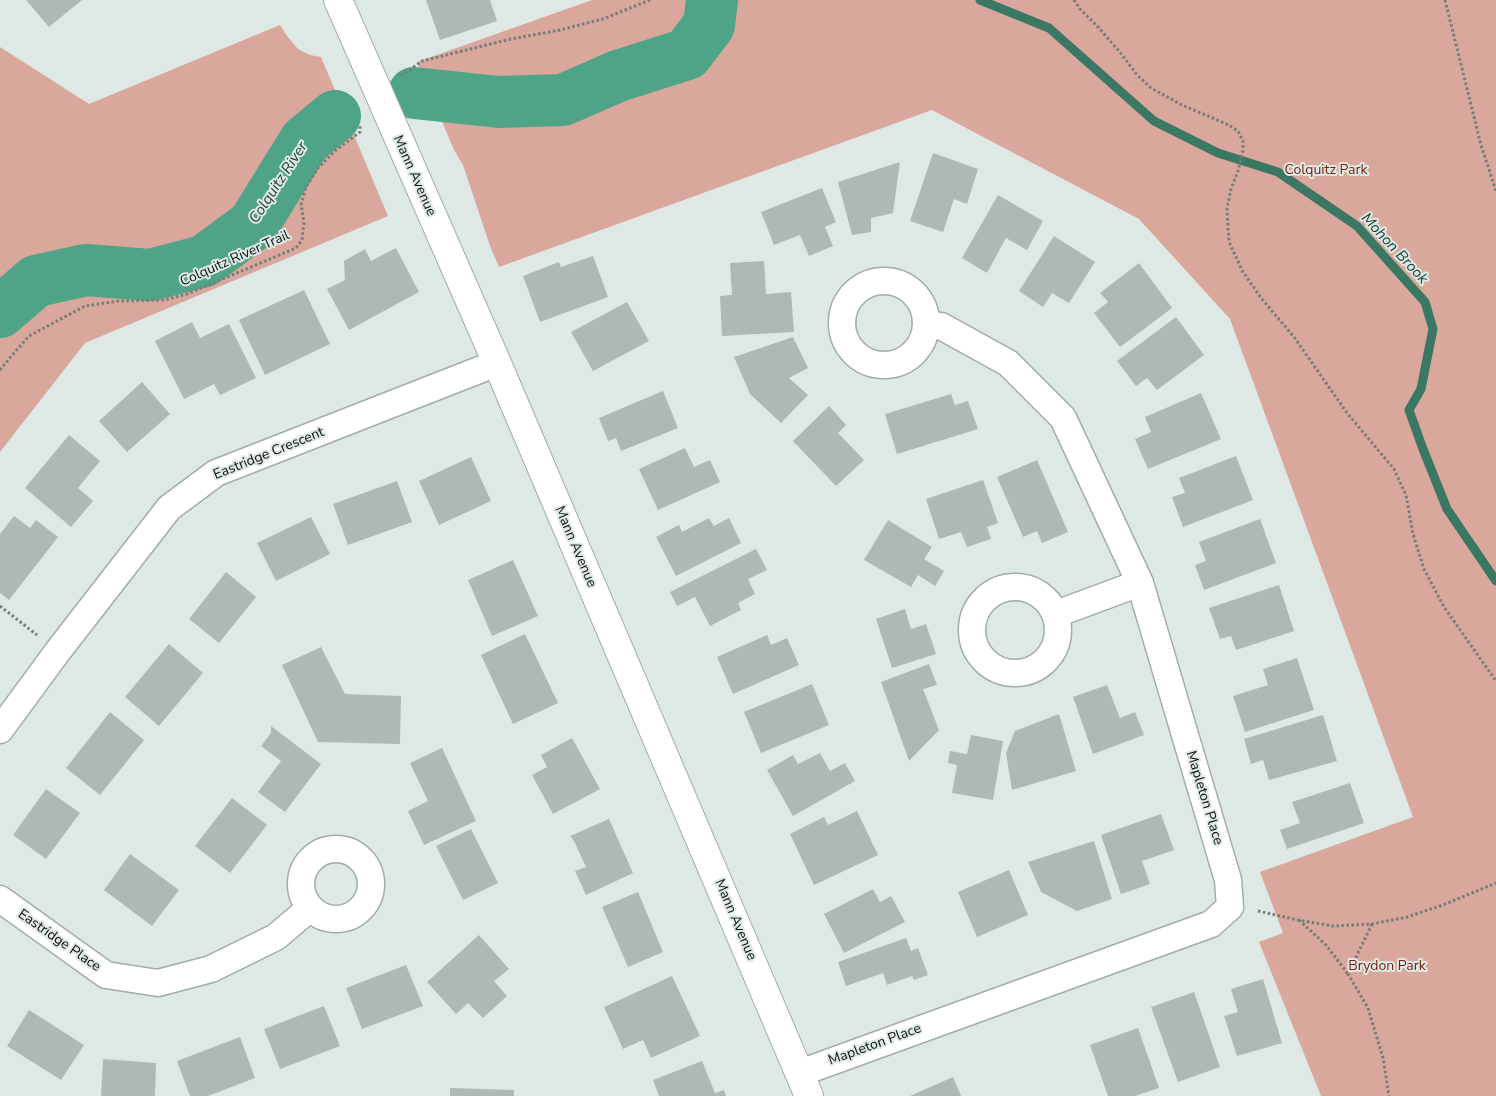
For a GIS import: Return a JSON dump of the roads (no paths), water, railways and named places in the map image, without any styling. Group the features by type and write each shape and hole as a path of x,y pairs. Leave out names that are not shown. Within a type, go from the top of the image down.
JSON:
{"main road":[{"name":"Mann Avenue","path":"338,0 805,1084"}],"street":[{"name":"Mapleton Place","path":"805,1084 1211,924 1230,907 1228,880 1140,583 1063,418 1008,363 941,326 927,324"},
{"name":"Eastridge Crescent","path":"0,730 169,508 216,473 496,363"},
{"path":"1056,614 1140,583"},
{"name":"Eastridge Place","path":"0,899 106,975 158,983 211,969 276,937 310,908"}],"waterway":[{"name":"Colquitz River","path":"414,93 499,102 563,100 618,76 687,54 709,25 712,0"},
{"name":"Mohon Brook","path":"980,0 1049,28 1154,121 1218,153 1278,172 1357,226 1425,302 1433,329 1421,389 1409,410 1447,509 1496,581"},
{"name":"Colquitz River","path":"0,312 36,281 86,270 150,275 204,261 253,225 305,141 335,116"}],"park label":[{"name":"Colquitz Park","path":"1326,171"},
{"name":"Brydon Park","path":"1387,967"}]}
